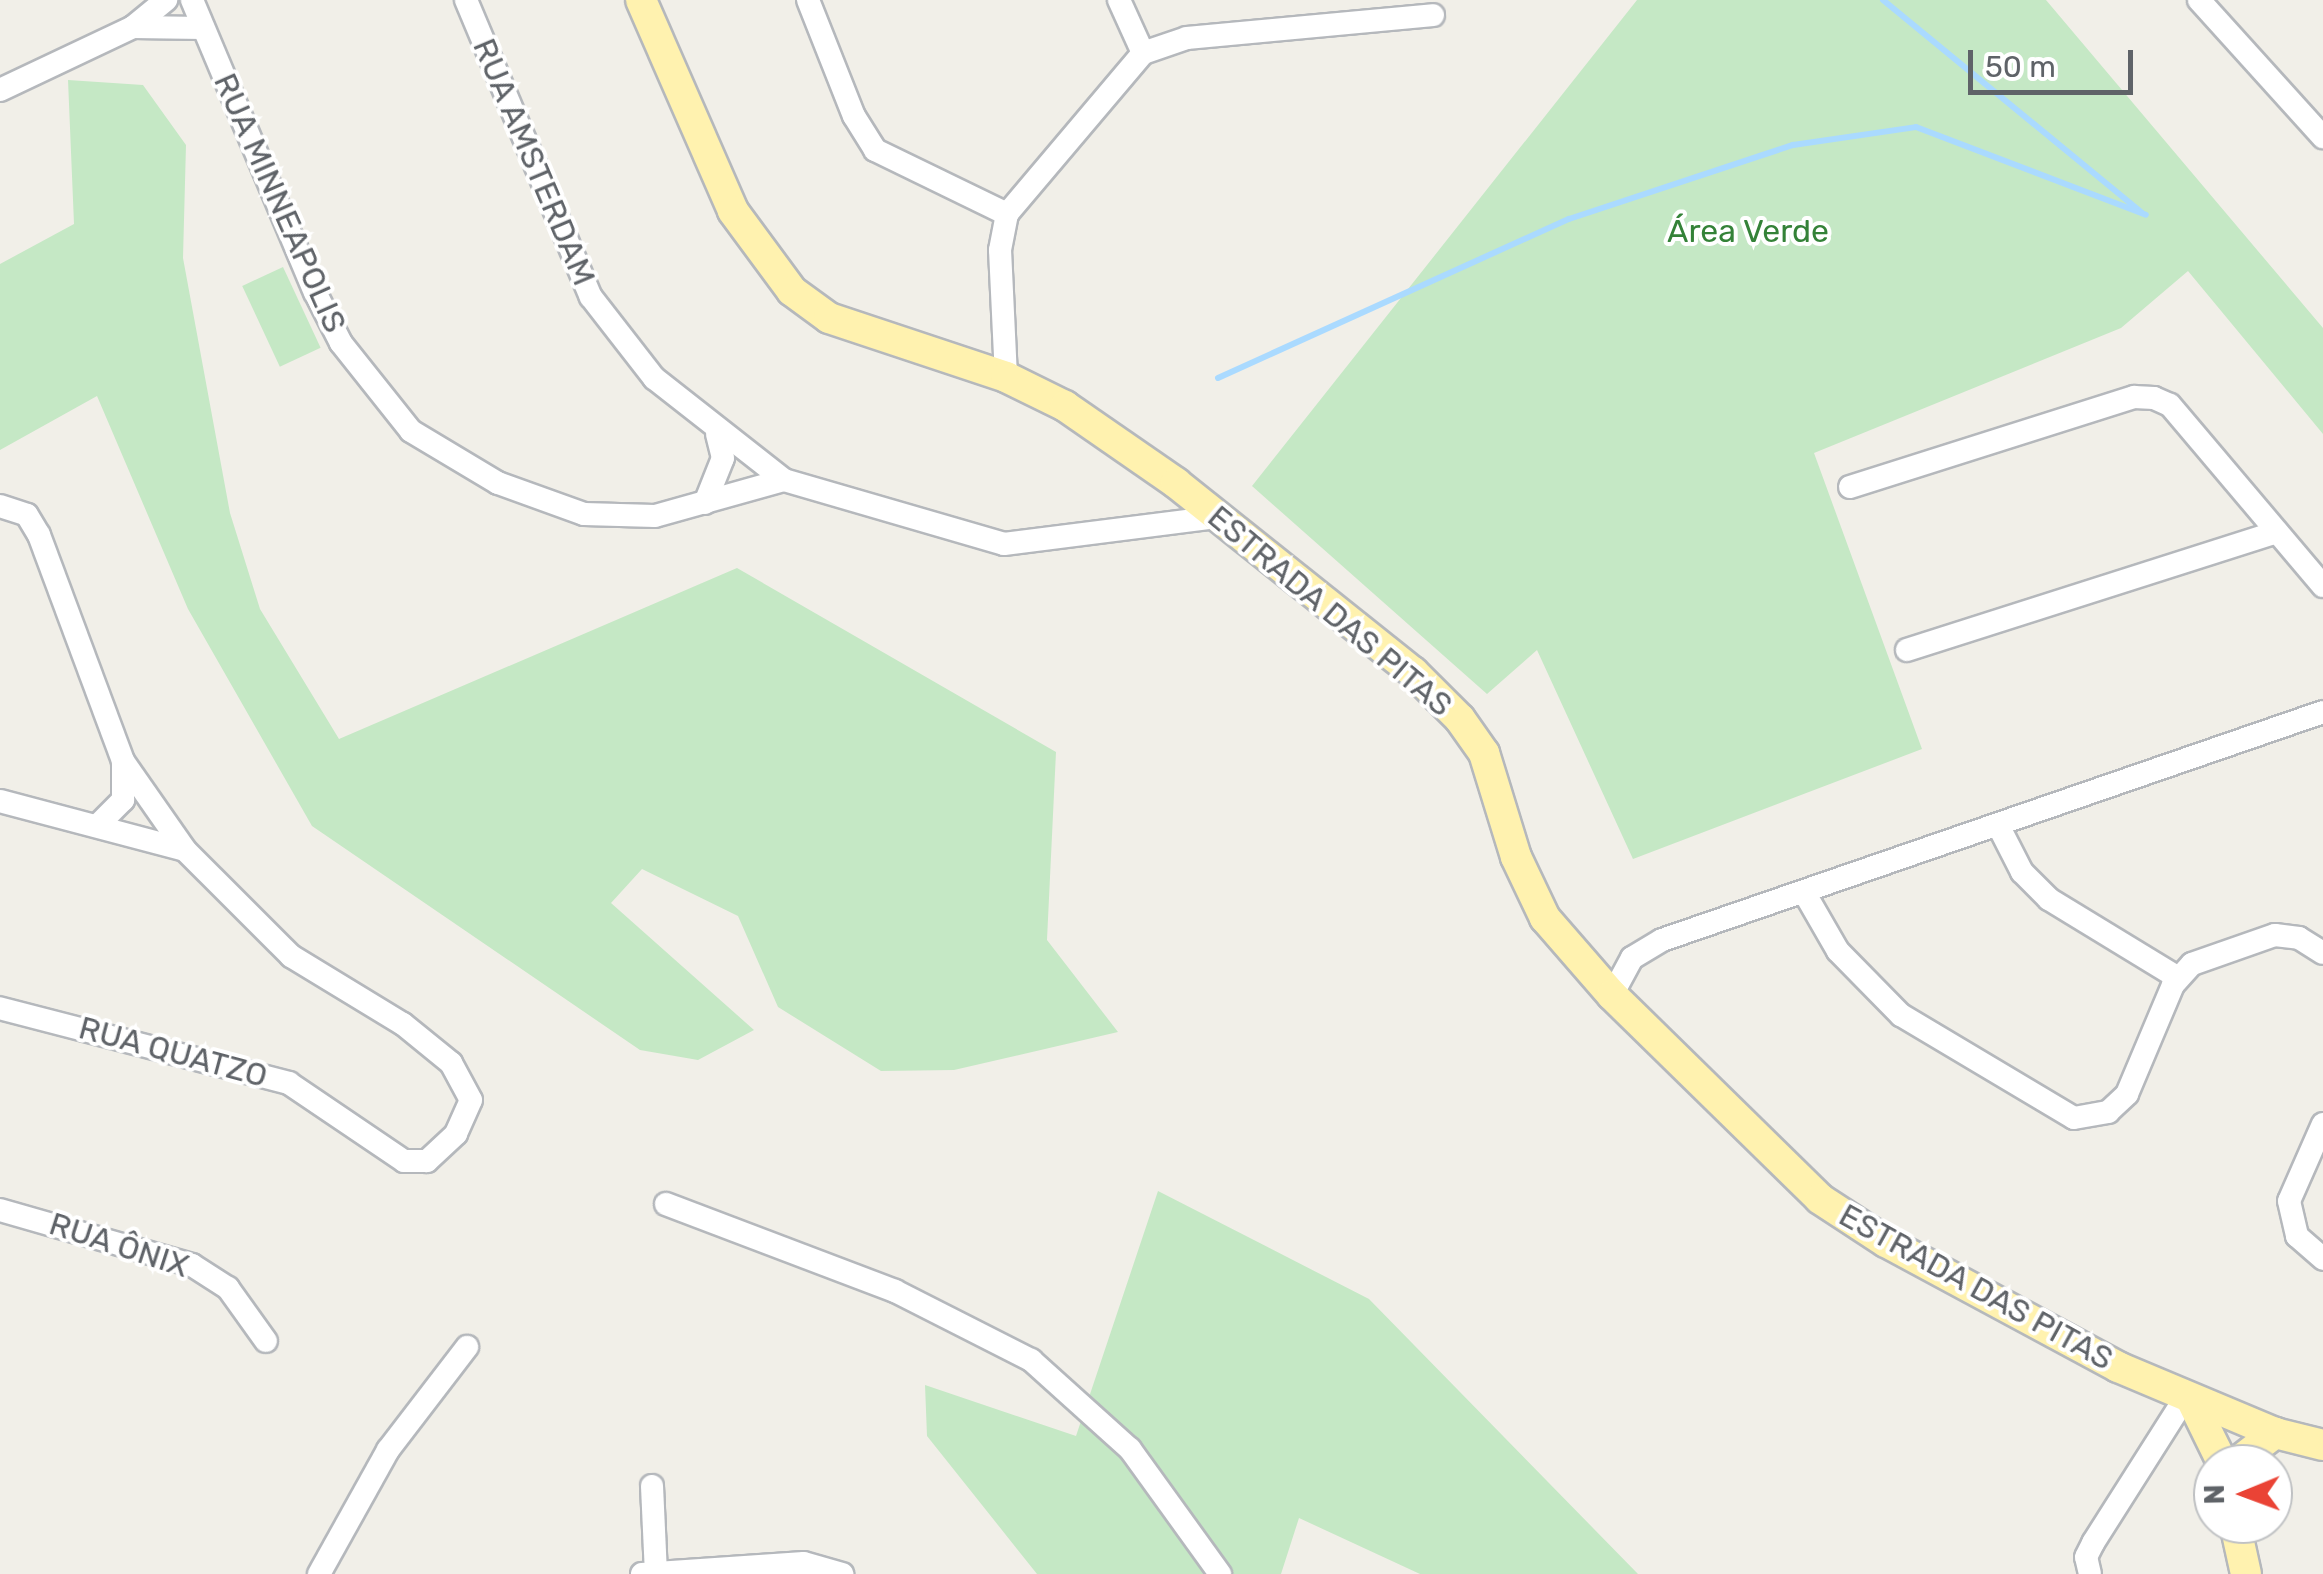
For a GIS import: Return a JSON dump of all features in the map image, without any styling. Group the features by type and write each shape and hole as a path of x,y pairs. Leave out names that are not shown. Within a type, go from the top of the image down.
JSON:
{"main road":[{"name":"ESTRADA DAS PITAS","path":"641,0 734,212 792,290 829,318 1006,377 1108,433 1413,672 1460,719 1484,753 1527,886 1545,918 1612,995 1820,1198 1886,1242 2188,1400 2275,1433 2323,1445"},
{"path":"2188,1400 2212,1444"},
{"path":"2261,1444 2275,1433"},
{"path":"2240,1544 2246,1574"}],"street":[{"path":"0,90 133,27 166,0"},
{"name":"RUA MINNEAPOLIS","path":"192,0 341,343 411,431 498,483 584,514 655,516 784,480"},
{"name":"RUA AMSTERDAM","path":"466,0 591,298 654,378 717,434 784,480"},
{"path":"808,0 854,116 875,150 1007,214"},
{"path":"1119,0 1143,53"},
{"path":"2199,0 2321,129"},
{"path":"1006,377 1000,250 1007,214 1143,53 1203,36 1433,15"},
{"path":"133,27 203,28"},
{"path":"1850,487 2144,396 2170,405 2323,586"},
{"path":"705,503 723,458 717,434"},
{"path":"784,480 1004,544 1218,517"},
{"path":"0,506 27,515 39,535 124,761 185,850"},
{"path":"1908,650 2277,532"},
{"path":"1612,995 1625,966 1651,944 2323,712"},
{"path":"96,826 123,800 124,761"},
{"path":"0,801 185,850"},
{"path":"1998,825 2022,872 2049,899 2177,977"},
{"name":"RUA QUATZO","path":"0,1008 289,1083 385,1152 427,1160 456,1134 471,1100 464,1080 403,1024 291,956 185,850"},
{"path":"1804,892 1838,951 1901,1015 2074,1118 2108,1112 2127,1094 2177,977 2200,960 2276,936 2299,938 2323,953"},
{"path":"2323,1124 2289,1202 2297,1236 2323,1259"},
{"path":"666,1204 895,1290 1031,1360 1130,1450 1220,1574"},
{"name":"RUA ÔNIX","path":"0,1210 192,1264 228,1288 266,1342"},
{"path":"319,1574 388,1450 467,1347"},
{"path":"2090,1574 2086,1557 2093,1542 2188,1400"},
{"path":"652,1486 656,1573"},
{"path":"642,1574 804,1563 842,1574"}],"green space":[{"name":"Área Verde","path":"1637,0 2046,0 2323,328 2323,434 2188,271 2121,328 1814,453 1922,749 1633,859 1537,650 1487,694 1252,486"},
{"path":"68,80 143,85 186,145 183,258 230,513 260,609 339,739 737,568 1056,752 1047,940 1118,1032 954,1070 881,1071 778,1007 738,916 642,869 611,903 754,1030 698,1060 640,1050 312,826 188,609 97,396 0,450 0,264 74,224"},
{"path":"283,267 321,348 280,367 242,286"},
{"path":"1158,1191 1369,1299 1638,1574 1420,1574 1299,1518 1281,1574 1037,1574 927,1436 925,1385 1076,1436"}],"waterway":[{"path":"1883,0 2141,212"},
{"path":"1218,378 1569,219 1793,145 1916,127 2146,215"}]}
